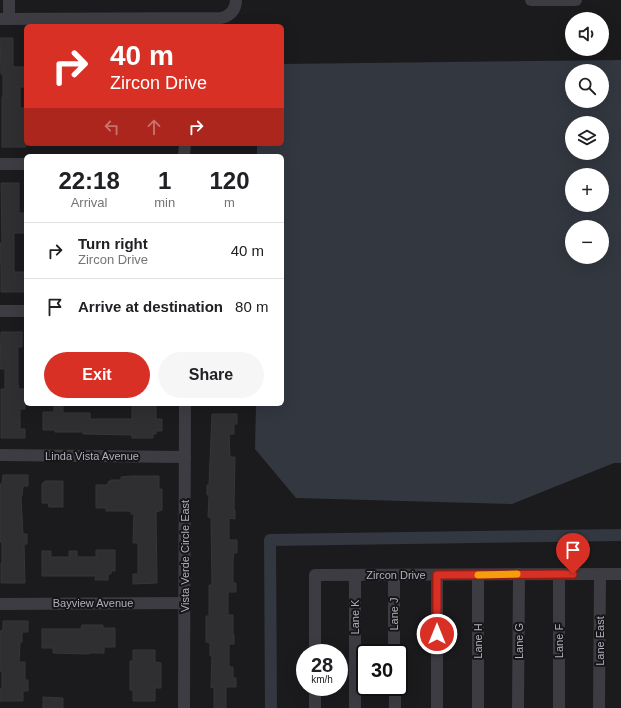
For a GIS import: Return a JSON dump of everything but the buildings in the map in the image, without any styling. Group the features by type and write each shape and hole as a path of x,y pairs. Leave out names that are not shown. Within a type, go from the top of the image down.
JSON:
{"street":[{"path":"9,0 5,19 186,22 227,16 235,9 236,0"},
{"path":"531,0 576,0"},
{"path":"0,164 24,164"},
{"path":"0,311 24,311"},
{"name":"Vista Verde Circle East","path":"184,708 185,406"},
{"name":"Linda Vista Avenue","path":"0,455 185,457"},
{"name":"Lane G","path":"518,708 519,574"},
{"name":"Lane F","path":"559,574 559,708"},
{"name":"Lane East","path":"600,574 600,708"},
{"name":"Zircon Drive","path":"315,644 314,575 621,574"},
{"name":"Lane K","path":"355,575 355,708"},
{"name":"Lane J","path":"394,575 394,644"},
{"path":"437,575 437,708"},
{"name":"Lane H","path":"478,575 478,708"},
{"name":"Bayview Avenue","path":"0,604 185,603"},
{"path":"315,696 315,708"},
{"path":"395,696 395,708"}],"shaded area":[{"path":"621,60 621,463 614,463 512,504 296,498 255,449 256,406 284,406 284,154 257,154 257,146 284,146 284,64"}],"waterway":[{"path":"271,708 270,540 621,535"}],"slow traffic":[{"path":"478,575 517,574"}],"route":[{"path":"437,634 437,575 573,574"}]}
